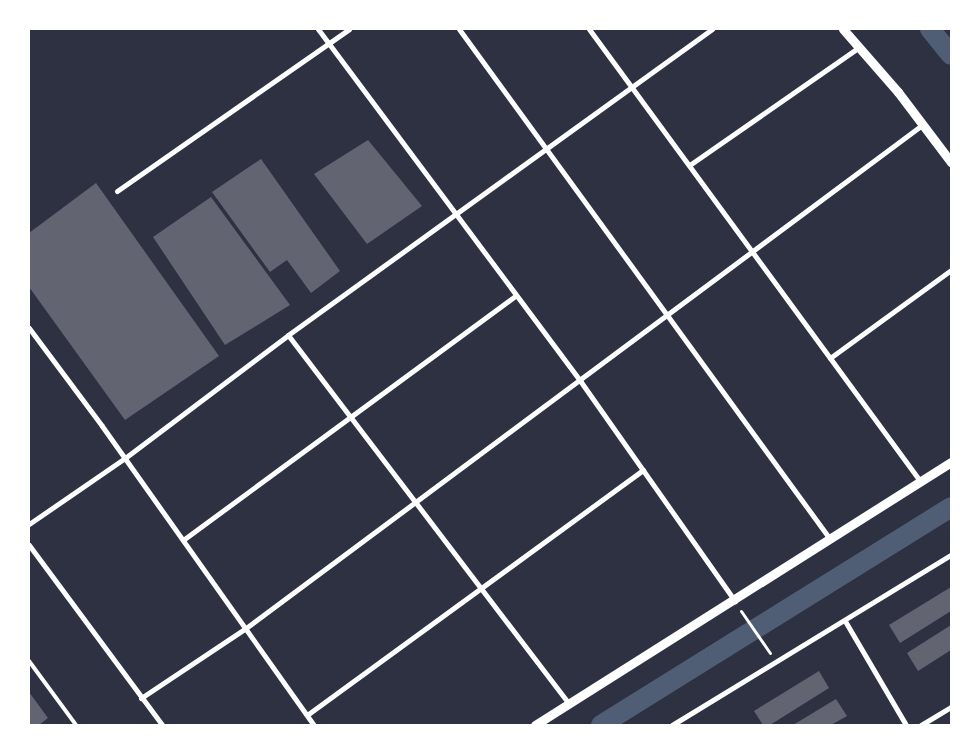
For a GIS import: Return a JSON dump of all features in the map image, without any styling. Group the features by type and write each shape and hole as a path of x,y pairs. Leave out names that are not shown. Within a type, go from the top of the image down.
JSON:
{"street":[{"path":"318,29 581,382 735,601"},
{"path":"117,191 349,29"},
{"path":"460,29 830,540"},
{"path":"589,29 691,164 920,482"},
{"path":"29,524 125,458 288,335 457,216 546,148 712,29"},
{"path":"842,29 951,162"},
{"path":"691,164 858,48"},
{"path":"142,698 246,628 413,501 581,382 922,125"},
{"path":"830,358 951,270"},
{"path":"183,540 351,419 516,296"},
{"path":"29,328 125,458 314,725"},
{"path":"288,335 569,704"},
{"path":"535,725 735,601 951,462"},
{"path":"306,714 643,470"},
{"path":"29,544 162,725"},
{"path":"672,725 951,555"},
{"path":"845,621 906,725"},
{"path":"921,725 951,707"}],"lane":[{"path":"29,661 76,725"}],"path":[{"path":"745,617 763,643"}],"building":[{"path":"368,140 422,206 367,244 314,174"},
{"path":"261,159 340,271 311,293 287,260 270,272 212,192"},
{"path":"96,183 219,356 125,420 29,287 29,233"},
{"path":"211,197 290,305 225,345 153,237"},
{"path":"951,587 951,611 900,643 889,625"},
{"path":"951,625 951,650 918,671 907,653"},
{"path":"819,671 829,688 770,725 763,725 754,711"},
{"path":"29,692 48,718 39,725 29,725"},
{"path":"836,699 847,716 831,725 793,725"}],"waterway":[{"path":"930,29 951,55"},
{"path":"601,725 951,507"}]}
